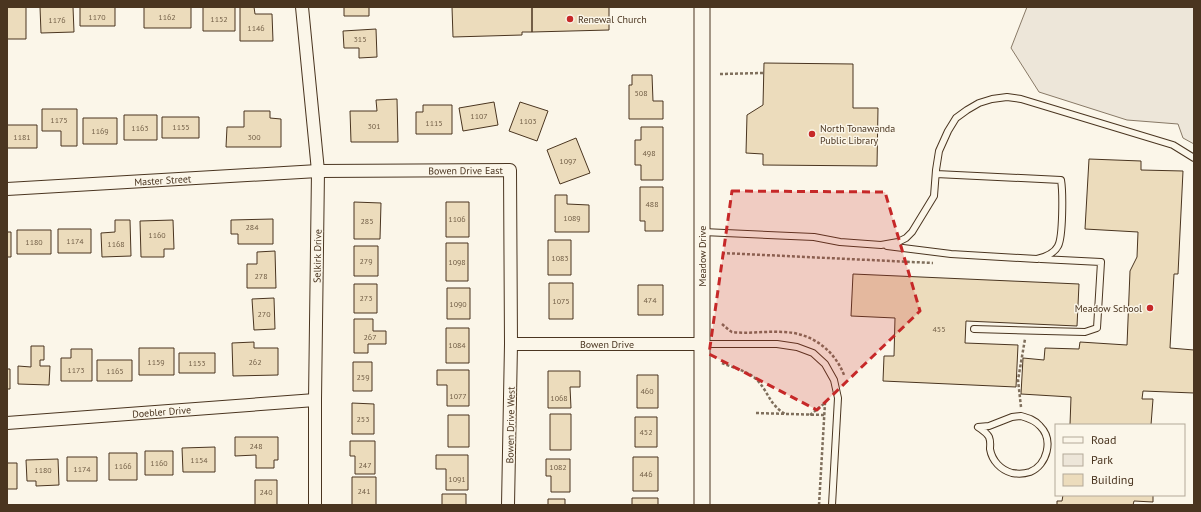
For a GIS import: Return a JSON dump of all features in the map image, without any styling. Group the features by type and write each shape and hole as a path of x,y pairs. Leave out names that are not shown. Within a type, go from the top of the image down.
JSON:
{"street":[{"name":"Selkirk Drive","path":"302,7 318,171 315,505"},
{"name":"Meadow Drive","path":"702,7 702,505"},
{"name":"Bowen Drive East","path":"318,171 510,170 511,344"},
{"name":"Master Street","path":"7,189 318,171"},
{"name":"Bowen Drive","path":"511,344 702,344"},
{"name":"Bowen Drive West","path":"508,505 511,344"},
{"name":"Doebler Drive","path":"7,423 315,400"}],"lane":[{"path":"881,245 898,242 906,238 912,232 934,196 939,151 948,131 956,118 966,110 992,98 1007,97 1021,99 1173,145 1194,158"},
{"path":"936,174 1061,180 1060,238 1058,246 1052,253 1037,259"},
{"path":"702,232 814,238 951,254 1101,262 1097,328 1085,332 974,329"},
{"path":"702,344 777,344 797,347 813,353 825,364 834,380 838,398 832,505"},
{"path":"1021,416 1031,419 1041,426 1046,436 1048,446 1046,456 1040,466 1030,472 1018,474 1006,471 998,465 992,456 990,448 991,442 988,436 978,427 989,426 1012,417 1021,416"}],"path":[{"path":"720,74 763,73"},
{"path":"722,253 937,263"},
{"path":"1021,416 1018,380 1026,331"},
{"path":"722,363 754,377 771,402 786,414"},
{"path":"809,415 826,403 819,505"},
{"path":"756,413 824,416"}],"highlighted area":[{"path":"732,191 885,192 920,311 817,410 709,354"}],"green space":[{"path":"1027,7 1194,7 1194,144 1183,138 1178,124 1127,120 1039,92 1011,48"}],"building":[{"path":"7,7 26,7 26,39 7,39"},
{"path":"40,7 73,7 74,32 41,33"},
{"path":"80,7 115,7 115,26 80,26"},
{"path":"144,7 191,7 191,28 144,28"},
{"path":"203,7 235,7 235,31 203,31"},
{"path":"240,7 254,7 255,14 272,14 273,41 240,41"},
{"path":"344,7 369,7 369,16 344,16"},
{"path":"452,7 532,7 532,32 522,32 522,35 453,37"},
{"name":"Renewal Church","path":"532,7 609,7 609,30 532,32"},
{"path":"376,29 377,57 359,58 359,48 344,48 343,31"},
{"name":"North Tonawanda Public Library","path":"764,63 853,64 853,108 878,108 877,166 763,165 763,154 746,153 747,115 763,105"},
{"path":"632,75 652,75 653,101 663,101 663,119 629,119 629,85 632,85"},
{"path":"397,99 398,142 351,142 350,111 377,111 376,100"},
{"path":"494,102 498,125 463,131 459,108"},
{"path":"520,102 548,111 537,141 509,131"},
{"path":"423,105 452,105 452,134 416,134 416,112 423,112"},
{"path":"42,109 77,109 77,146 61,146 61,131 42,131"},
{"path":"244,111 270,111 270,118 281,119 281,147 226,147 227,127 244,127"},
{"path":"124,115 157,115 157,140 124,140"},
{"path":"162,117 199,117 199,138 162,138"},
{"path":"83,118 117,118 117,144 83,144"},
{"path":"7,125 37,125 37,148 7,148"},
{"path":"641,127 663,127 663,180 641,180 641,165 635,165 635,140 641,140"},
{"path":"576,138 590,173 560,184 547,150"},
{"name":"Meadow School","path":"1089,159 1141,161 1141,170 1183,171 1178,274 1174,274 1170,348 1194,350 1194,393 1143,391 1142,399 1153,399 1151,424 1070,424 1071,397 1021,394 1023,358 1044,360 1045,348 1079,349 1080,342 1127,345 1130,271 1137,257 1138,232 1085,229"},
{"path":"640,187 663,187 663,231 645,231 645,221 640,221"},
{"path":"555,195 567,195 567,204 589,205 589,232 555,232"},
{"path":"354,202 381,203 380,239 354,239"},
{"path":"446,202 469,202 469,237 446,237"},
{"path":"273,219 273,244 238,244 238,234 231,234 231,220"},
{"path":"115,220 130,220 131,256 102,257 101,233 115,232"},
{"path":"173,220 174,249 164,249 164,257 141,257 140,221"},
{"path":"58,229 91,229 91,253 58,253"},
{"path":"17,230 51,230 51,254 17,254"},
{"path":"7,232 11,232 11,257 7,257"},
{"path":"548,240 571,240 571,275 548,275"},
{"path":"446,243 468,243 468,281 446,281"},
{"path":"354,246 378,246 378,276 354,276"},
{"path":"275,251 276,288 247,288 247,264 257,264 257,252"},
{"name":"Meadow School","path":"853,274 1079,284 1077,326 966,321 965,343 1018,345 1016,387 883,381 884,356 894,356 895,318 851,316"},
{"path":"549,283 573,283 573,319 549,319"},
{"path":"354,284 377,284 377,313 354,313"},
{"path":"638,285 663,285 663,315 638,315"},
{"path":"447,288 470,288 470,319 447,319"},
{"path":"274,298 275,329 254,330 252,299"},
{"path":"354,319 373,319 373,331 386,331 386,344 368,344 368,353 354,353"},
{"path":"446,328 469,328 469,363 446,363"},
{"path":"254,342 254,348 278,348 278,375 233,376 232,343"},
{"path":"31,346 44,346 44,360 40,360 40,366 50,366 49,385 18,384 18,366 31,367"},
{"path":"139,348 174,348 174,375 139,375"},
{"path":"71,349 92,349 92,381 61,381 61,358 71,358"},
{"path":"179,353 215,353 215,373 179,373"},
{"path":"97,360 132,360 132,381 97,381"},
{"path":"353,362 372,362 372,391 353,391"},
{"path":"7,369 10,369 10,389 7,389"},
{"path":"437,370 469,370 469,406 447,406 447,385 437,385"},
{"path":"548,371 580,371 580,387 570,387 571,408 548,408"},
{"path":"637,375 658,375 658,408 637,408"},
{"path":"352,403 374,404 374,434 352,434"},
{"path":"550,414 571,414 571,450 550,450"},
{"path":"448,415 469,415 469,447 448,447"},
{"path":"635,417 657,417 657,447 635,447"},
{"path":"235,437 278,437 278,460 274,460 274,468 256,468 256,455 235,456"},
{"path":"350,441 375,441 375,474 355,474 355,456 350,456"},
{"path":"215,447 215,472 183,472 182,448"},
{"path":"145,451 173,451 173,475 145,475"},
{"path":"109,453 137,453 137,480 109,480"},
{"path":"436,455 468,455 468,490 446,490 446,469 436,469"},
{"path":"67,457 97,457 97,481 67,481"},
{"path":"633,457 658,457 658,491 633,491"},
{"path":"58,459 59,485 36,486 36,481 27,481 26,460"},
{"path":"546,459 570,459 570,492 551,492 551,476 546,476"},
{"path":"7,463 17,463 17,489 7,489"},
{"path":"352,477 376,477 376,505 352,505"},
{"path":"255,480 277,480 277,505 255,505"},
{"path":"442,494 466,494 466,505 442,505"},
{"path":"1063,496 1153,496 1153,502 1134,501 1133,505 1057,505 1057,501 1062,501"},
{"path":"632,498 658,498 658,505 632,505"},
{"path":"548,499 565,499 565,505 548,505"}],"place":[{"name":"Renewal Church","path":"570,19"},
{"name":"North Tonawanda Public Library","path":"812,134"},
{"name":"Meadow School","path":"1150,308"}]}
